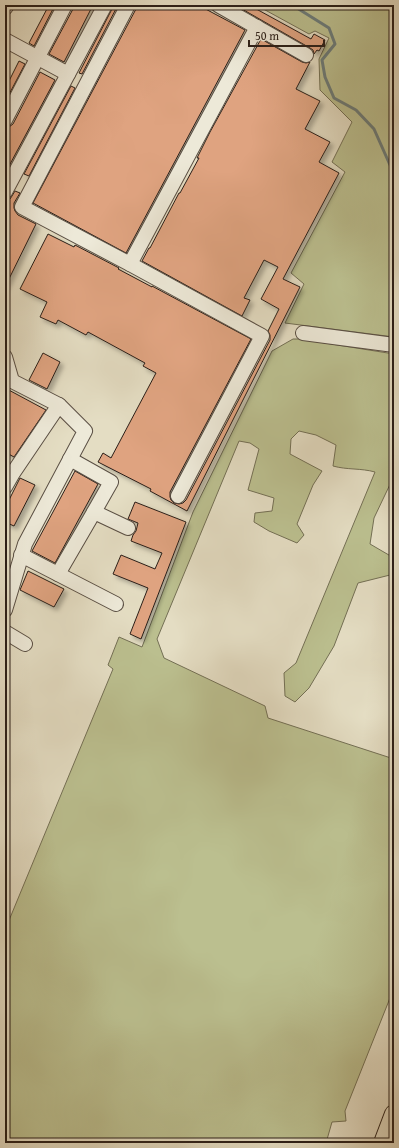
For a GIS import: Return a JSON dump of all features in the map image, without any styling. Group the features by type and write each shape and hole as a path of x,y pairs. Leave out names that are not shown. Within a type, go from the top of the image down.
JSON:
{"main road":[{"path":"383,1143 394,1114"}],"street":[{"path":"5,120 65,5"},
{"path":"5,192 105,5"},
{"path":"128,5 22,207 262,336 178,496"},
{"path":"218,5 306,55"},
{"path":"130,264 257,27"},
{"path":"5,40 68,74"},
{"path":"303,333 394,345"},
{"path":"5,357 12,381 59,405 85,431 25,544 5,610"},
{"path":"5,487 9,471 59,405"},
{"path":"58,574 111,482 70,459"},
{"path":"94,512 128,528"},
{"path":"22,555 116,604"},
{"path":"5,632 25,644"}],"green space":[{"path":"256,5 394,5 394,337 285,323 304,284 291,273 345,172 332,162 352,122 320,90 319,59 329,38 315,31 309,34"},
{"path":"293,339 394,354 394,476 374,518 370,544 394,558 390,575 358,583 334,646 309,688 295,702 285,696 284,673 296,663 375,472 333,466 336,445 316,435 299,431 291,439 290,454 322,471 313,485 297,524 304,535 297,543 269,531 254,522 255,513 272,511 274,498 248,490 259,449 250,443 239,441 157,639 164,658 265,706 268,718 394,759 394,988 345,1111 346,1121 332,1122 326,1143 5,1143 5,930 113,669 108,665 119,637 142,647 193,512 272,351"}],"building":[{"path":"49,5 55,5 34,46 29,43"},
{"path":"73,5 93,5 64,62 49,54 73,9"},
{"path":"113,5 118,5 82,74 79,73 112,9"},
{"path":"136,5 198,5 245,30 126,253 33,203 136,9"},
{"path":"235,5 249,5 311,39 314,34 325,40 319,51 317,50 314,54 313,50 310,48"},
{"path":"261,39 302,62 310,62 296,89 320,101 305,129 330,142 319,162 339,173 283,279 300,287 187,511 150,491 151,489 98,462 103,453 111,458 156,373 143,366 145,363 88,332 86,335 58,320 56,324 40,317 47,302 20,289 48,234 74,247 75,245 251,339 170,492 171,500 174,503 183,503 186,500 270,340 268,331 279,309 261,299 278,267 264,260 244,298 250,300 242,316 142,261 199,158 197,158 210,132"},
{"path":"19,61 25,64 5,102 5,89"},
{"path":"40,72 55,80 9,166 5,164 5,128 13,124"},
{"path":"71,86 75,88 29,176 24,174"},
{"path":"15,191 20,193 14,203 15,211 18,215 36,224 5,287 5,202 6,200 10,199"},
{"path":"43,353 60,362 47,389 29,380"},
{"path":"5,388 46,410 14,457 5,452"},
{"path":"75,471 98,484 55,563 32,551"},
{"path":"20,478 35,485 14,526 5,522 5,508"},
{"path":"135,502 186,522 141,639 130,634 148,588 113,574 121,555 155,569 162,553 131,541 138,523 128,519"},
{"path":"28,571 64,589 54,607 20,590"}],"waterway":[{"path":"294,5 329,28 335,44 322,60 325,77 334,98 356,110 374,129 394,174"}]}
